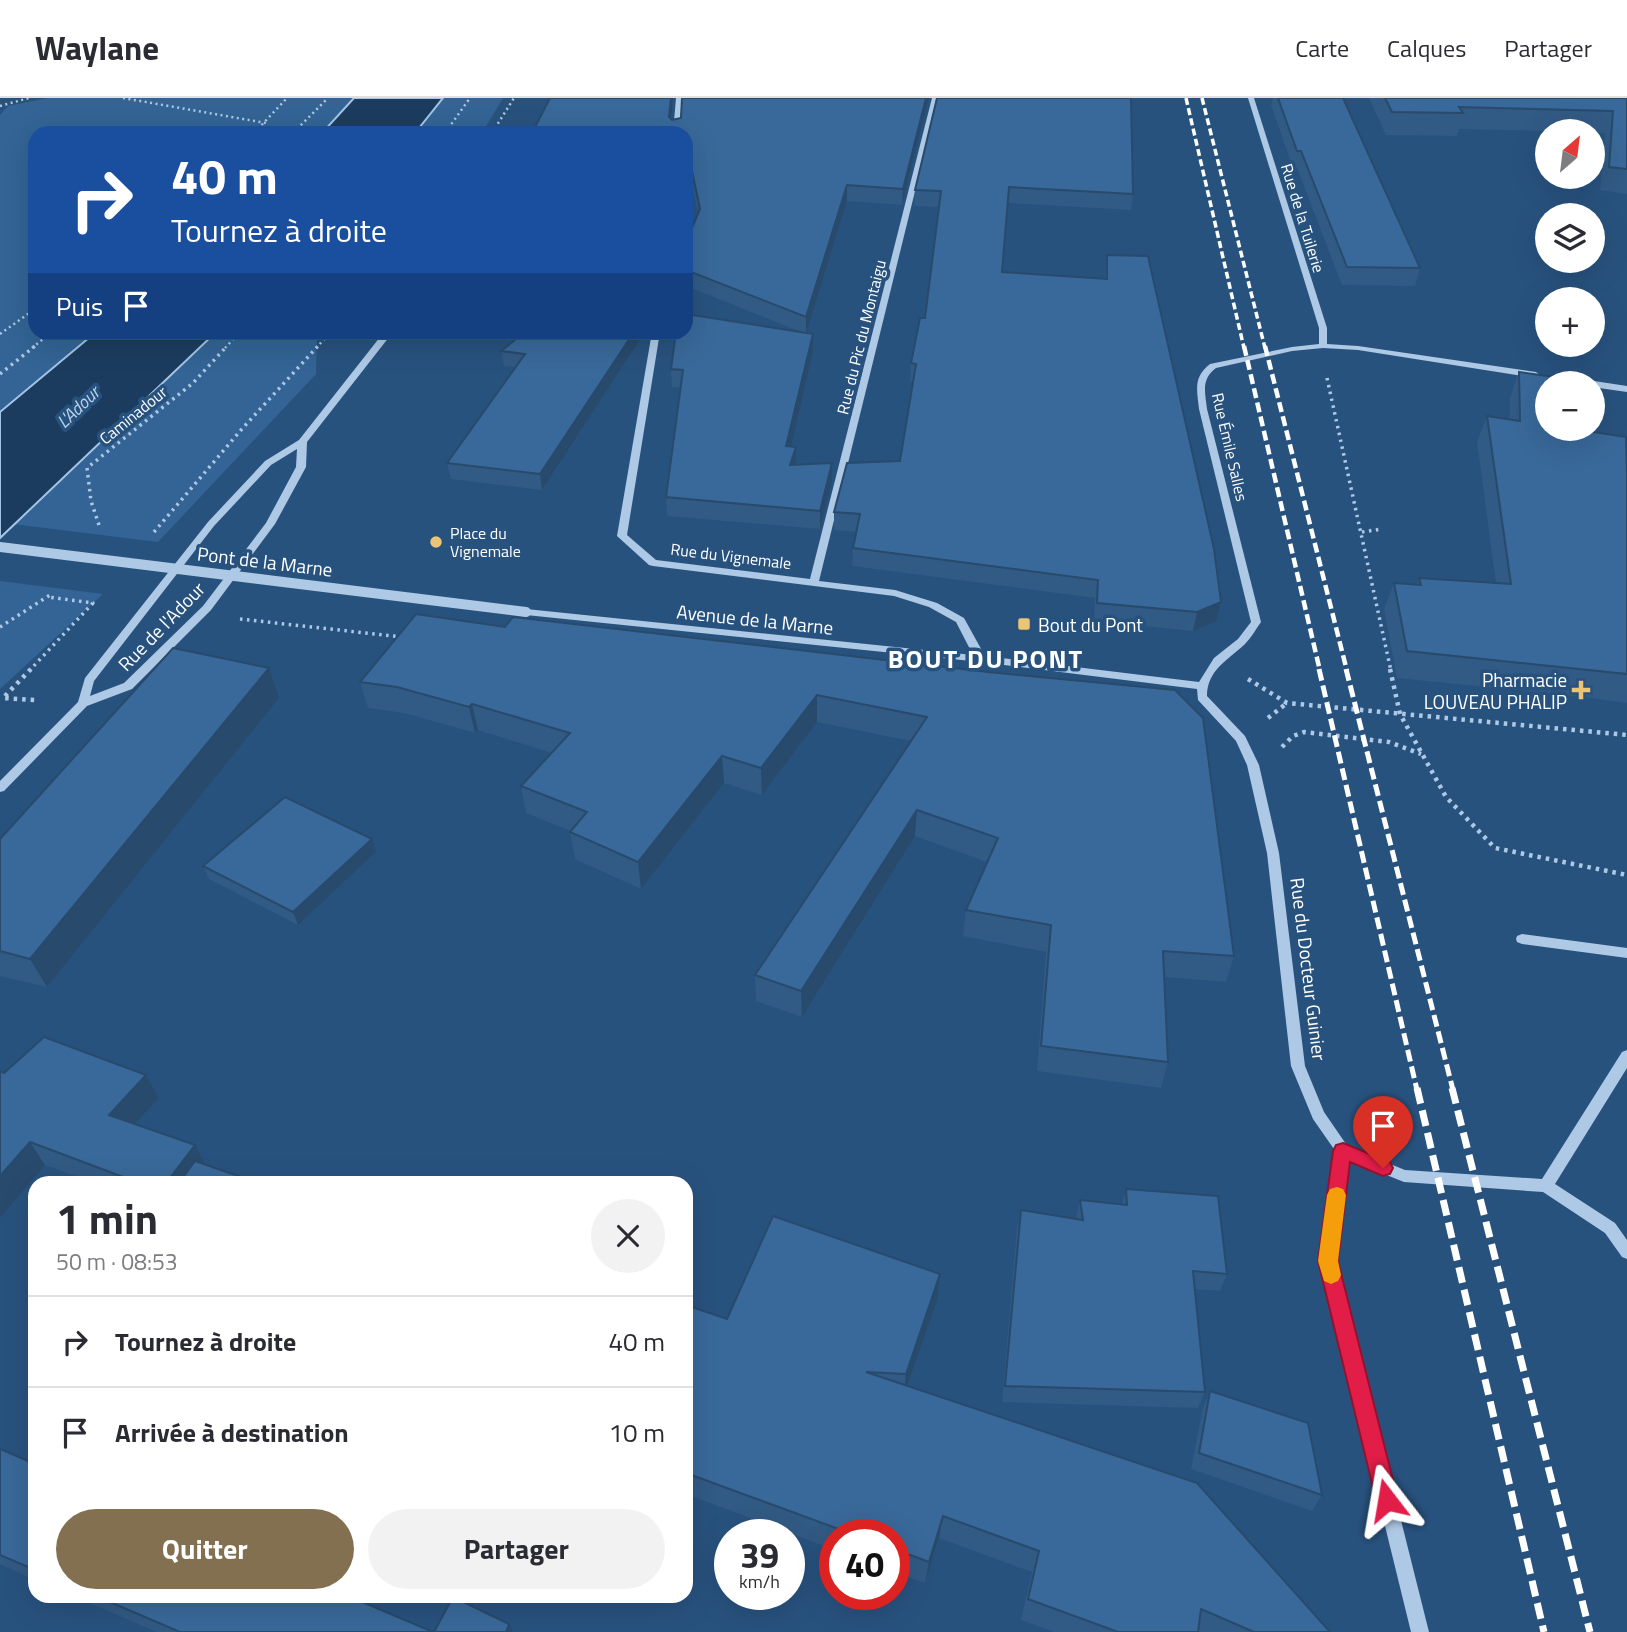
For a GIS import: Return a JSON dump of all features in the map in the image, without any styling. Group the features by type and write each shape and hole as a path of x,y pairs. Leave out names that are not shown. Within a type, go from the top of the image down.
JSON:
{"street":[{"path":"677,126 679,98"},
{"name":"Rue du Pic du Montaigu","path":"814,582 935,98"},
{"name":"Rue de la Tuilerie","path":"1251,98 1323,328 1323,346"},
{"name":"Rue de l'Adour","path":"83,703 89,680 211,524 268,463 302,442 383,340"},
{"name":"Rue du Vignemale","path":"655,340 622,536 653,563 895,593 933,604 960,620 981,659"},
{"name":"Rue Émile Salles","path":"1202,686 1218,660 1242,641 1256,622 1203,409 1200,382 1205,372 1213,366 1323,346 1369,350 1535,376"},
{"name":"Rue Émile Salles","path":"1605,386 1627,389"},
{"name":"Rue de l'Adour","path":"0,788 83,703 128,686 207,608 270,524 301,467 302,442"},
{"name":"Pont de la Marne","path":"0,547 526,612"},
{"name":"Avenue de la Marne","path":"526,612 981,659 1202,686"},
{"name":"Rue du Docteur Guinier","path":"1202,686 1202,697 1241,739 1253,765 1273,853 1298,1066 1318,1115 1343,1151"},
{"path":"1522,939 1627,953"},
{"path":"1546,1186 1627,1056"},
{"path":"1420,1632 1328,1261 1343,1151 1404,1176 1546,1186 1610,1228 1627,1252"}],"path":[{"path":"0,106 29,98"},
{"path":"122,98 266,123"},
{"path":"140,101 145,98"},
{"path":"262,126 287,98"},
{"path":"300,126 328,98"},
{"path":"450,126 470,98"},
{"path":"496,126 514,98"},
{"path":"0,334 28,314"},
{"path":"0,374 42,340"},
{"name":"Caminadour","path":"102,532 90,501 87,468 192,383 232,340"},
{"path":"154,533 240,430 324,340"},
{"path":"1310,348 1325,368 1363,532 1400,714 1446,797 1495,848 1627,875"},
{"path":"1363,532 1382,529"},
{"path":"0,627 48,597 93,603 3,698 83,703"},
{"path":"245,620 410,637"},
{"path":"1287,703 1627,735"},
{"path":"1276,753 1293,736 1304,732 1389,742 1421,754"}],"shaded area":[{"path":"48,98 354,98 328,126 28,126 28,340 87,340 0,412 0,115 8,106"},
{"path":"443,98 503,98 486,126 421,126"},
{"path":"208,340 317,340 316,374 158,542 13,524"},
{"path":"0,581 103,594 0,689"}],"water":[{"path":"354,98 443,98 421,126 328,126"},
{"name":"L'Adour","path":"86,340 208,340 0,538 0,412"}],"building":[{"path":"550,98 671,98 669,117 672,120 681,118 682,98 926,98 903,189 847,185 806,317 693,273 693,226 700,209 693,176 693,126 536,126"},
{"path":"937,98 1131,98 1133,194 1009,187 1002,272 1107,279 1107,255 1148,256 1214,549 1221,602 1197,612 1097,603 1098,580 853,548 860,514 834,512 847,463 900,461 916,364 911,363 920,318 925,318 941,191 915,190"},
{"path":"1278,98 1343,98 1420,268 1347,267 1301,151 1297,151"},
{"path":"1385,98 1627,98 1627,169 1609,167 1613,111 1459,107 1463,113 1392,112"},
{"path":"693,315 813,334 786,446 796,447 790,465 832,463 820,511 666,497 683,370 671,369 675,340 693,340"},
{"path":"515,340 629,340 540,474 447,463 525,354 501,351"},
{"path":"1519,372 1535,374 1535,441 1605,441 1605,434 1626,437 1627,674 1407,651 1394,583 1421,585 1419,578 1511,584 1487,416 1520,421"},
{"path":"416,614 505,627 513,617 988,672 1175,690 1203,718 1234,956 1163,951 1168,1062 1041,1046 1051,925 966,910 998,838 917,810 801,991 755,975 927,717 817,695 761,768 722,756 638,862 570,832 587,812 521,786 570,733 472,704 469,707 397,687 360,682"},
{"path":"173,648 269,668 30,959 0,951 0,839"},
{"path":"285,797 372,839 293,912 203,866"},
{"path":"44,1037 146,1075 109,1115 195,1145 171,1176 120,1176 30,1142 0,1176 0,1071 4,1073"},
{"path":"195,1161 238,1176 184,1176"},
{"path":"1126,1189 1218,1196 1227,1274 1193,1271 1205,1392 1005,1386 1021,1210 1083,1220 1080,1200 1127,1205"},
{"path":"773,1216 940,1274 906,1374 866,1372 1197,1483 1330,1632 1254,1632 1201,1609 1198,1632 1118,1632 1028,1599 1039,1551 943,1516 929,1562 910,1555 910,1519 819,1519 819,1522 693,1476 693,1307 727,1319"},
{"path":"1210,1391 1308,1423 1322,1495 1199,1453"},
{"path":"0,1449 28,1461 28,1567 0,1555"},
{"path":"112,1603 365,1603 433,1632 180,1632"},
{"path":"450,1603 465,1603 509,1624 506,1632 434,1632"}],"railway":[{"path":"1186,98 1244,348"},
{"path":"1202,98 1265,348"},
{"path":"1244,346 1320,671"},
{"path":"1265,346 1347,671"},
{"path":"1319,669 1417,1090"},
{"path":"1346,669 1453,1090"},
{"path":"1417,1088 1544,1632"},
{"path":"1452,1088 1590,1632"}],"slow traffic":[{"path":"1331,1275 1328,1261 1337,1195"}],"place":[{"name":"Place du Vignemale","path":"436,542"},
{"name":"Bout du Pont","path":"1024,624"},
{"name":"Pharmacie LOUVEAU PHALIP","path":"1581,690"}],"district":[{"name":"BOUT DU PONT","path":"986,658"}],"route":[{"path":"1383,1168 1343,1151 1328,1261 1387,1500"}]}
